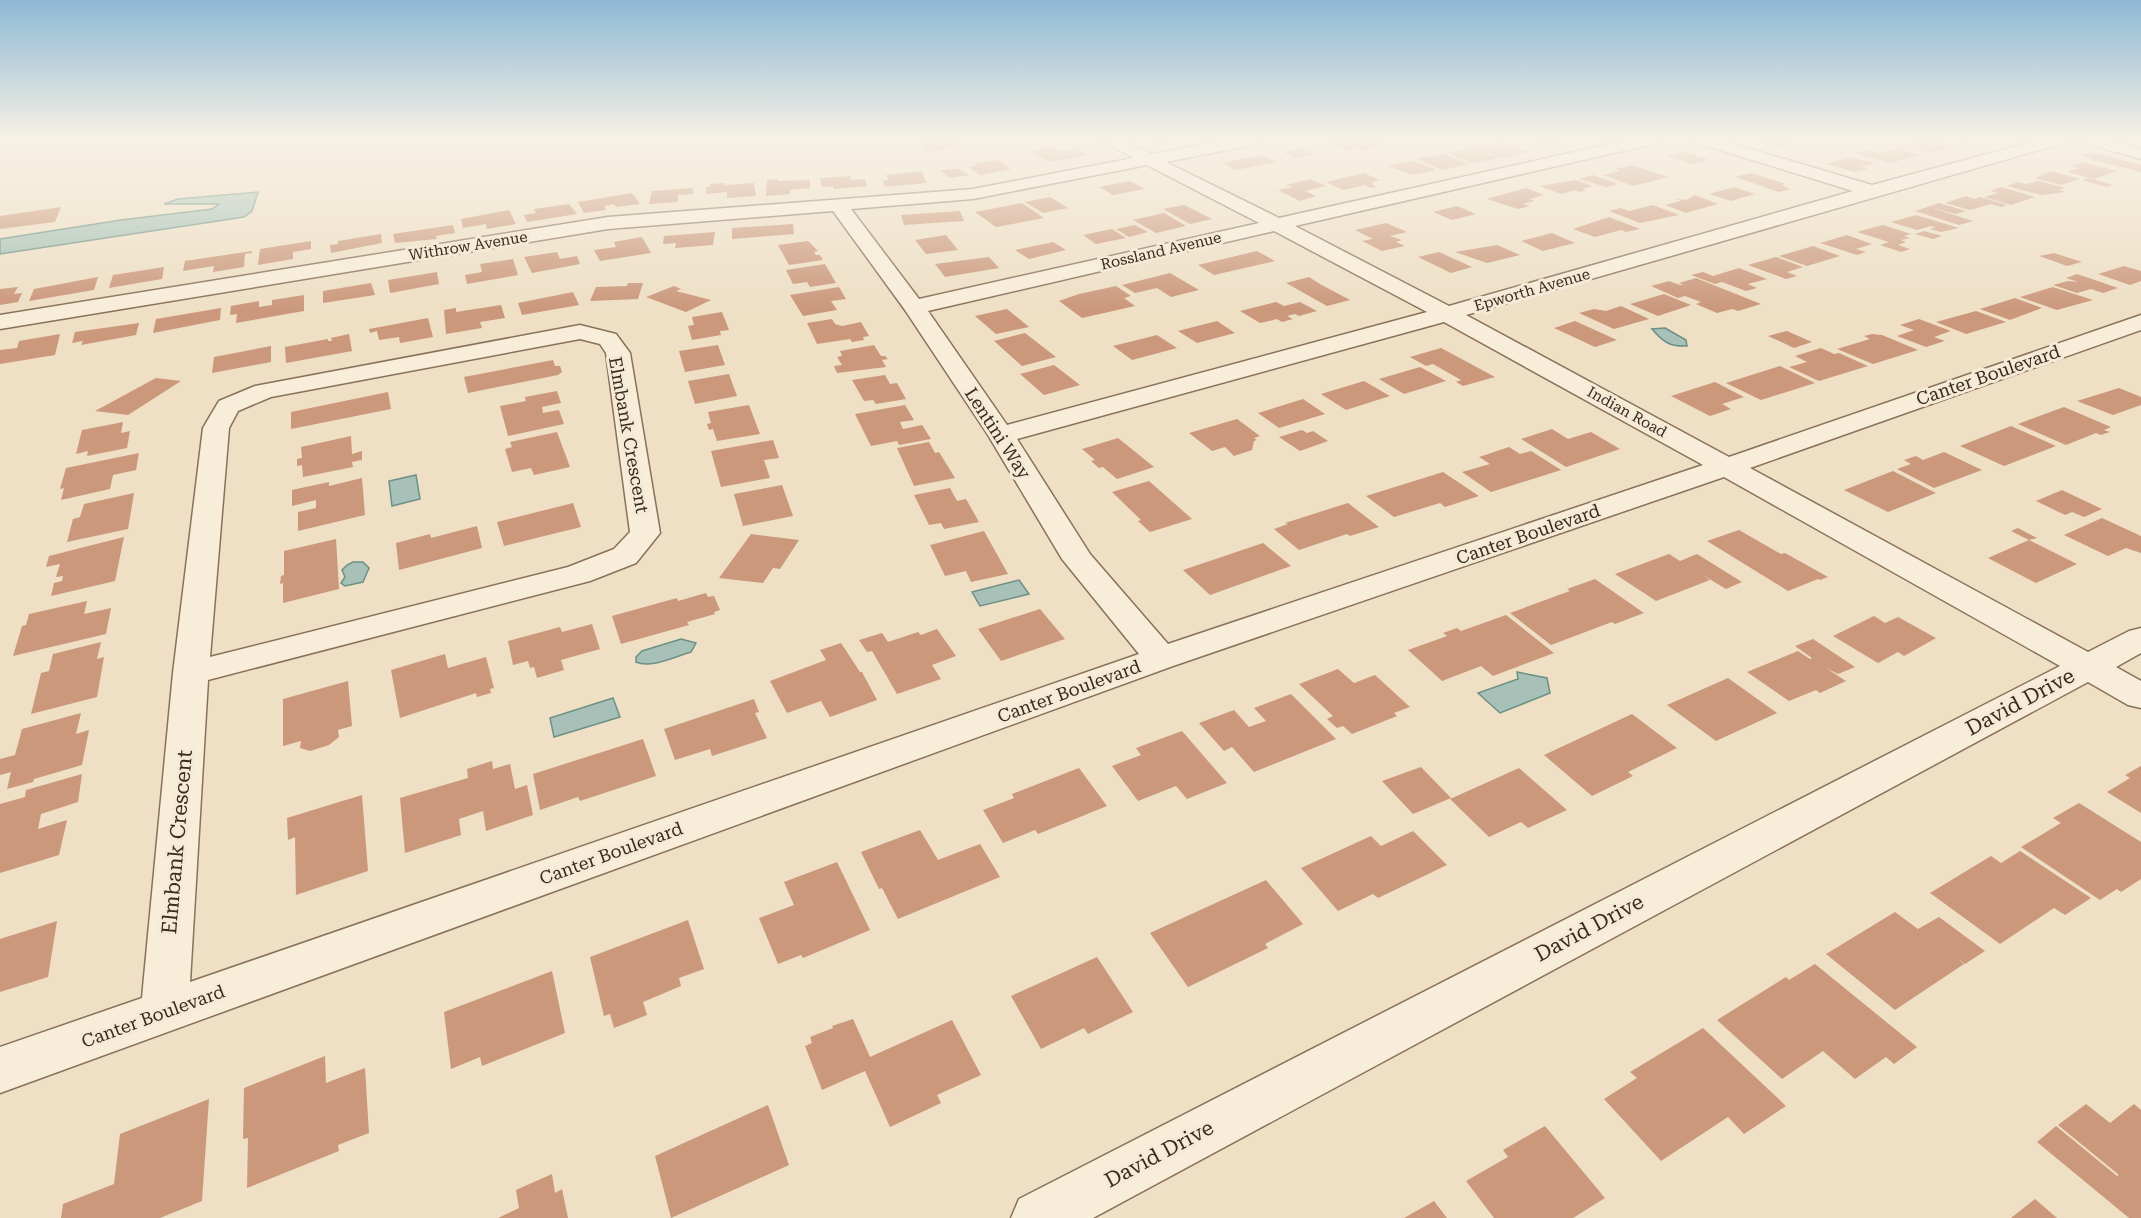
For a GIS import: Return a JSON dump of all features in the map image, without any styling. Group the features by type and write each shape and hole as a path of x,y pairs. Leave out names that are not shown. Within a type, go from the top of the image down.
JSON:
{"street":[{"name":"Withrow Avenue","path":"0,322 608,224 952,196"},
{"name":"Indian Road","path":"1221,196 1447,314 1727,466 2141,696"},
{"name":"Rossland Avenue","path":"914,307 1405,196"},
{"name":"Epworth Avenue","path":"1001,435 1447,314 1855,196"},
{"name":"Lentini Way","path":"839,206 914,307 1001,435 1078,559 1161,658"},
{"name":"Canter Boulevard","path":"0,1070 1161,658 1727,466 2141,322"},
{"name":"Elmbank Crescent","path":"164,1012 191,673 216,428 228,406 264,391 529,340 580,332 608,339 618,353 645,533 625,556 579,574 191,673"},
{"name":"David Drive","path":"1038,1218 2141,639"}],"water":[{"path":"257,196 252,211 244,217 0,254 0,239 121,220 212,209 219,204 164,204 178,199"},
{"path":"1665,328 1686,340 1687,346 1667,343 1652,329"},
{"path":"416,475 420,499 392,506 389,481"},
{"path":"353,562 363,562 369,568 363,582 345,586 341,583 345,577 342,570"},
{"path":"1019,580 1029,594 980,606 972,592"},
{"path":"681,639 696,643 691,652 656,663 636,662 636,657 642,651"},
{"path":"1517,672 1547,678 1550,693 1500,713 1478,693 1518,679"},
{"path":"613,698 620,717 554,737 550,718"}],"building":[{"path":"615,196 634,196 640,204 616,207 614,204 604,206 606,210 584,213 578,202"},
{"path":"651,196 678,196 678,202 649,204"},
{"path":"727,196 756,196 727,198"},
{"path":"1290,196 1316,196 1300,201"},
{"path":"1498,196 1541,196 1529,199 1535,201 1523,204 1530,206 1518,209 1487,199"},
{"path":"1697,196 1718,204 1686,213 1665,205 1681,201 1676,199 1686,200"},
{"path":"1715,196 1749,196 1731,201"},
{"path":"1966,196 1974,199 1980,197 2007,205 2001,207 1991,204 1970,210 1945,203"},
{"path":"2031,196 2035,197 2011,205 1984,197"},
{"path":"1050,197 1068,208 1043,213 1025,202"},
{"path":"1022,203 1044,218 996,227 975,212"},
{"path":"1939,203 1966,211 1956,214 1932,208 1973,221 1959,225 1915,211"},
{"path":"569,204 577,214 527,222 524,215 536,213 534,209"},
{"path":"1184,205 1212,219 1190,224 1163,209"},
{"path":"1653,205 1679,215 1640,223 1609,211 1621,208 1629,211"},
{"path":"1457,206 1476,214 1452,220 1433,212"},
{"path":"61,207 55,222 0,229 0,216"},
{"path":"509,210 516,224 487,229 486,224 463,228 461,219"},
{"path":"960,211 964,221 904,225 901,215"},
{"path":"1164,213 1186,226 1156,233 1133,220"},
{"path":"1916,215 1959,228 1941,232 1930,229 1936,227 1931,226 1917,230 1891,222"},
{"path":"1609,217 1640,229 1626,232 1621,230 1595,237 1573,229"},
{"path":"1386,223 1407,232 1390,236 1402,240 1396,242 1405,246 1382,251 1362,241 1373,239 1355,230"},
{"path":"793,224 794,234 732,239 732,228"},
{"path":"453,225 455,233 436,236 437,239 395,243 393,234"},
{"path":"1135,225 1148,232 1129,237 1116,229"},
{"path":"1883,225 1911,234 1904,236 1910,238 1901,240 1906,242 1898,245 1910,249 1901,252 1880,245 1889,242 1857,232"},
{"path":"1112,229 1126,238 1096,244 1083,235"},
{"path":"1924,231 1942,236 1933,239 1915,234"},
{"path":"715,232 713,245 675,248 676,243 663,244 664,236"},
{"path":"1552,233 1575,243 1543,251 1521,241"},
{"path":"381,234 382,243 331,253 330,245 338,244 338,241"},
{"path":"946,235 958,250 926,254 915,240"},
{"path":"1847,235 1872,244 1856,249 1866,252 1857,255 1820,243"},
{"path":"642,237 651,253 600,261 594,250 616,247 614,242"},
{"path":"311,241 311,249 293,252 293,259 258,265 260,249"},
{"path":"808,241 818,251 814,252 816,255 820,255 823,260 789,265 778,245"},
{"path":"1053,242 1066,250 1029,259 1015,250"},
{"path":"1497,245 1520,255 1487,263 1455,252"},
{"path":"1813,246 1840,256 1807,266 1779,256"},
{"path":"252,251 252,253 245,254 244,267 213,272 214,266 183,271 185,261"},
{"path":"1257,251 1275,261 1214,275 1198,265"},
{"path":"557,252 560,259 577,256 580,264 532,273 524,257"},
{"path":"1439,252 1472,267 1451,273 1418,257"},
{"path":"2054,253 2082,262 2067,266 2039,256"},
{"path":"989,257 999,268 945,277 935,264"},
{"path":"1776,257 1803,267 1787,272 1797,276 1786,279 1748,265"},
{"path":"513,259 518,275 467,284 465,275 482,272 480,264"},
{"path":"825,264 836,283 810,287 807,282 793,284 786,270"},
{"path":"2124,266 2141,271 2141,281 2130,285 2098,274"},
{"path":"164,267 162,279 109,288 113,275"},
{"path":"1739,268 1767,279 1748,284 1757,288 1746,291 1722,282 1715,284 1691,275 1703,272 1713,276"},
{"path":"437,272 439,284 390,293 388,280"},
{"path":"1170,273 1199,290 1171,297 1157,288 1135,293 1122,285"},
{"path":"2077,274 2118,288 2103,293 2091,289 2077,293 2053,285 2068,281 2078,282 2066,278"},
{"path":"98,277 94,290 29,301 34,289"},
{"path":"1309,277 1350,300 1327,306 1286,283"},
{"path":"1696,278 1761,304 1738,311 1732,309 1717,313 1696,304 1701,302 1685,296 1678,298 1651,286 1669,281 1683,285 1679,283"},
{"path":"371,283 375,295 323,303 323,291"},
{"path":"628,283 643,283 638,299 590,301 596,287 627,286"},
{"path":"674,286 681,289 676,291 711,300 686,312 646,297"},
{"path":"1116,286 1131,296 1124,298 1135,306 1082,318 1059,301 1079,294"},
{"path":"18,287 14,294 22,293 18,302 0,305 0,289"},
{"path":"839,287 846,299 831,301 837,310 803,316 790,295"},
{"path":"2053,287 2093,300 2057,310 2020,297"},
{"path":"573,292 579,305 522,315 518,303"},
{"path":"1664,294 1691,305 1658,316 1630,304"},
{"path":"304,295 304,311 236,323 237,314 230,315 231,306 259,301 259,307 272,305 272,300"},
{"path":"2015,298 2042,308 2010,320 1980,309"},
{"path":"1276,302 1284,306 1300,302 1317,311 1299,316 1295,314 1287,316 1293,319 1282,322 1277,319 1260,323 1240,311"},
{"path":"501,305 505,318 480,322 482,328 446,334 444,310 456,308 456,312"},
{"path":"1621,306 1649,319 1614,329 1579,313 1594,309 1606,311"},
{"path":"221,308 220,320 153,333 156,319"},
{"path":"1007,309 1029,327 996,334 975,316"},
{"path":"1976,311 2006,322 1966,334 1936,322"},
{"path":"722,312 729,330 720,331 721,335 692,340 688,326 694,325 692,317"},
{"path":"428,318 433,337 400,343 399,337 379,340 377,331 370,333 369,329"},
{"path":"832,319 835,324 842,326 861,322 869,336 863,337 864,340 852,342 850,339 817,344 807,323"},
{"path":"1919,319 1951,331 1934,337 1945,341 1926,347 1897,336 1914,330 1900,325"},
{"path":"1217,321 1235,333 1197,343 1178,331"},
{"path":"1575,321 1617,340 1595,347 1554,328"},
{"path":"139,323 136,335 81,345 83,341 72,343 75,332"},
{"path":"1787,331 1812,342 1794,348 1768,336"},
{"path":"1025,333 1056,357 1022,366 994,341"},
{"path":"60,334 55,355 0,364 0,350 17,348 19,341"},
{"path":"349,334 352,351 286,363 285,347 328,339 332,341 331,338"},
{"path":"1157,335 1177,348 1132,360 1113,346"},
{"path":"1882,335 1918,350 1873,364 1837,349 1870,339 1864,336"},
{"path":"718,345 725,365 685,372 679,351"},
{"path":"874,345 881,356 888,359 882,360 886,367 837,373 834,366 842,365 837,357 842,356 840,351"},
{"path":"271,346 271,362 212,373 214,357"},
{"path":"1441,348 1495,377 1463,386 1456,382 1461,380 1433,364 1426,366 1410,357"},
{"path":"1821,348 1868,366 1819,381 1789,367 1807,362 1795,356"},
{"path":"553,360 555,366 560,366 562,372 558,375 468,393 464,377"},
{"path":"1054,365 1080,385 1044,395 1020,374"},
{"path":"1780,366 1815,383 1761,400 1726,383"},
{"path":"1420,367 1446,381 1404,394 1379,379"},
{"path":"729,374 737,396 695,404 688,381"},
{"path":"885,375 890,384 897,383 906,399 876,404 873,400 864,401 852,380"},
{"path":"156,378 181,381 128,415 95,411"},
{"path":"1364,381 1390,396 1346,410 1321,394"},
{"path":"1715,382 1744,397 1722,404 1731,409 1710,416 1671,396"},
{"path":"2119,388 2141,397 2141,405 2113,415 2077,401"},
{"path":"557,391 561,403 542,407 543,413 559,410 564,424 508,436 500,406 526,401 525,397"},
{"path":"388,392 391,409 291,429 291,412"},
{"path":"1303,399 1325,414 1279,428 1258,413"},
{"path":"749,405 760,434 717,441 713,429 709,430 707,424 711,423 708,412"},
{"path":"905,405 914,420 900,422 903,429 922,425 931,439 899,445 897,441 871,446 855,414"},
{"path":"2064,407 2111,427 2104,430 2110,432 2101,435 2096,433 2066,445 2018,424"},
{"path":"1237,419 1260,436 1254,438 1257,440 1254,441 1252,450 1234,456 1225,447 1212,451 1189,433"},
{"path":"123,422 121,433 130,431 127,448 87,456 88,451 76,454 82,430"},
{"path":"2011,426 2056,446 2004,466 1960,446"},
{"path":"1552,429 1568,439 1591,432 1620,449 1566,467 1521,439"},
{"path":"1302,430 1307,433 1313,431 1328,441 1300,451 1279,437"},
{"path":"557,432 570,467 534,475 531,468 512,472 505,449 512,447 510,442"},
{"path":"351,436 352,454 362,451 362,460 352,462 353,467 303,477 302,465 297,466 297,459 302,458 301,447"},
{"path":"1118,438 1154,467 1117,479 1103,467 1099,468 1091,461 1095,460 1082,449"},
{"path":"773,440 779,458 764,460 770,478 721,487 711,451"},
{"path":"929,442 935,453 939,452 955,478 914,486 897,448"},
{"path":"1509,447 1520,454 1531,451 1561,470 1491,492 1462,472 1490,464 1479,457"},
{"path":"1944,452 1982,470 1934,488 1897,469 1911,464 1904,460 1916,456 1923,460"},
{"path":"139,453 136,470 113,475 110,489 61,500 64,488 60,489 66,468"},
{"path":"1893,471 1936,493 1888,512 1844,490"},
{"path":"1443,472 1479,496 1445,507 1440,503 1394,517 1366,496"},
{"path":"362,478 365,515 298,531 298,512 316,508 316,500 292,506 292,490 329,482 329,486"},
{"path":"1149,481 1192,519 1150,532 1112,492"},
{"path":"782,485 793,516 743,526 734,494"},
{"path":"950,488 957,501 966,499 979,522 944,529 941,523 929,525 914,495"},
{"path":"2062,490 2102,509 2084,517 2072,512 2065,515 2036,501"},
{"path":"134,493 128,529 67,542 73,519 80,517 84,504"},
{"path":"573,503 581,527 504,546 497,522"},
{"path":"1348,503 1379,527 1350,536 1347,534 1299,550 1274,529 1288,524 1285,523"},
{"path":"2102,518 2141,536 2141,553 2126,548 2108,556 2064,535"},
{"path":"477,526 482,548 399,570 396,543 430,534 431,538"},
{"path":"2018,528 2037,538 2029,540 2011,531"},
{"path":"1739,530 1828,577 1788,591 1707,541"},
{"path":"984,531 1008,574 971,582 966,571 945,576 930,545"},
{"path":"751,534 799,540 780,569 773,568 763,583 719,578"},
{"path":"124,537 115,581 51,596 54,583 62,581 63,576 56,577 60,564 46,567 49,556"},
{"path":"336,539 339,589 283,603 283,583 280,584 281,576 284,575 284,551"},
{"path":"2029,540 2077,564 2036,583 1988,558"},
{"path":"1263,543 1291,566 1210,595 1183,570"},
{"path":"1669,554 1680,561 1697,554 1742,582 1726,589 1701,574 1710,580 1656,601 1615,574"},
{"path":"1595,579 1644,613 1615,624 1612,622 1551,645 1510,613 1570,591 1567,589"},
{"path":"706,593 708,597 714,596 720,610 714,612 715,614 687,622 689,625 621,644 612,616 677,598 678,601"},
{"path":"87,601 84,614 111,608 106,634 13,656 22,626 26,625 29,614"},
{"path":"1040,609 1065,639 1001,661 978,629"},
{"path":"1506,615 1554,653 1493,676 1481,666 1442,681 1408,650 1447,636 1443,633 1457,628 1461,631"},
{"path":"1874,616 1885,623 1898,617 1936,638 1904,656 1898,652 1878,663 1833,636"},
{"path":"592,624 600,649 561,660 564,670 537,678 534,667 530,668 528,661 513,665 508,641 560,627 562,632"},
{"path":"937,629 956,656 932,665 941,679 897,694 872,651 867,652 859,640 882,633 888,642 918,632 921,635"},
{"path":"1813,639 1855,667 1838,674 1826,668 1846,681 1820,693 1816,690 1789,701 1747,672 1798,651 1812,658 1795,646"},
{"path":"101,642 97,659 104,657 97,697 31,714 41,673 49,671 53,654"},
{"path":"841,643 862,672 877,700 830,717 821,701 787,713 770,681 826,660 820,650"},
{"path":"445,654 448,668 486,657 494,688 490,689 491,693 477,697 476,693 400,718 391,670"},
{"path":"1338,669 1354,683 1375,675 1410,707 1394,713 1397,716 1352,734 1343,726 1337,728 1327,719 1333,716 1299,684"},
{"path":"1728,678 1777,713 1716,741 1667,705"},
{"path":"348,681 352,726 338,730 339,737 329,745 310,751 300,748 301,741 283,746 283,699"},
{"path":"1291,694 1336,739 1254,772 1232,747 1224,751 1199,723 1234,710 1249,727 1266,721 1254,708"},
{"path":"754,699 759,712 755,713 767,738 712,756 710,749 675,760 664,729"},
{"path":"81,713 76,734 89,730 82,765 7,789 11,772 0,775 0,759 15,755 22,729"},
{"path":"1632,714 1677,748 1628,772 1633,776 1592,796 1544,755"},
{"path":"1182,731 1227,783 1187,799 1176,786 1138,801 1112,766 1141,755 1136,748"},
{"path":"643,739 656,776 580,801 578,797 540,810 533,774"},
{"path":"492,761 493,769 510,764 515,789 527,785 533,815 486,831 483,811 459,819 461,835 405,853 400,798 468,778 467,769"},
{"path":"2141,766 2141,813 2107,792 2130,778 2125,775"},
{"path":"1421,767 1451,798 1413,814 1382,781"},
{"path":"1079,768 1107,806 1038,834 1035,830 1003,843 983,810 1014,798 1012,794"},
{"path":"1519,768 1567,810 1528,828 1521,822 1489,837 1450,799"},
{"path":"82,774 78,802 41,814 38,829 67,820 59,855 0,873 0,804 25,797 26,790"},
{"path":"362,795 368,871 296,895 295,837 288,840 287,818"},
{"path":"2079,803 2141,842 2141,879 2121,892 2117,889 2100,900 2021,847 2061,823 2053,818"},
{"path":"920,830 938,860 980,844 1000,877 898,919 882,888 879,889 861,852"},
{"path":"1413,831 1447,865 1378,898 1373,894 1338,911 1301,868 1371,836 1381,846"},
{"path":"2020,851 2091,898 2065,915 2054,908 2000,944 1930,893 1991,856 2001,863"},
{"path":"837,862 870,930 803,958 801,955 778,964 759,918 794,905 784,882"},
{"path":"1266,880 1303,924 1265,944 1268,948 1188,987 1150,933"},
{"path":"1895,912 1918,929 1939,917 1985,951 1965,964 1957,958 1964,964 1895,1010 1826,954"},
{"path":"688,920 704,969 679,978 681,986 643,1002 647,1015 614,1028 610,1014 604,1016 590,957"},
{"path":"57,921 48,977 0,992 0,939"},
{"path":"1097,957 1133,1012 1088,1034 1084,1028 1041,1049 1011,996"},
{"path":"1815,964 1917,1047 1894,1064 1886,1057 1855,1079 1823,1051 1782,1079 1717,1020 1786,977 1789,980"},
{"path":"552,971 565,1033 482,1066 480,1057 451,1069 444,1012"},
{"path":"853,1019 870,1057 952,1020 981,1075 937,1095 941,1103 890,1127 865,1071 822,1090 805,1046 812,1043 810,1037"},
{"path":"1703,1028 1786,1106 1744,1134 1728,1117 1661,1161 1604,1099 1637,1078 1630,1072"},
{"path":"325,1056 326,1083 365,1068 369,1133 338,1145 339,1151 247,1188 248,1138 243,1139 244,1088"},
{"path":"209,1099 202,1201 160,1218 61,1218 63,1204 114,1184 120,1134"},
{"path":"2086,1104 2110,1123 2134,1104 2141,1110 2141,1218 2129,1218 2037,1142 2056,1126 2117,1176 2119,1175 2058,1125"},
{"path":"768,1105 789,1165 671,1218 655,1156"},
{"path":"1545,1126 1605,1198 1573,1218 1494,1218 1466,1181 1508,1157 1503,1150"},
{"path":"552,1174 555,1193 562,1189 568,1218 498,1218 519,1208 516,1190"},
{"path":"2035,1199 2057,1218 2011,1218"},
{"path":"1434,1201 1447,1218 1404,1218"}]}
